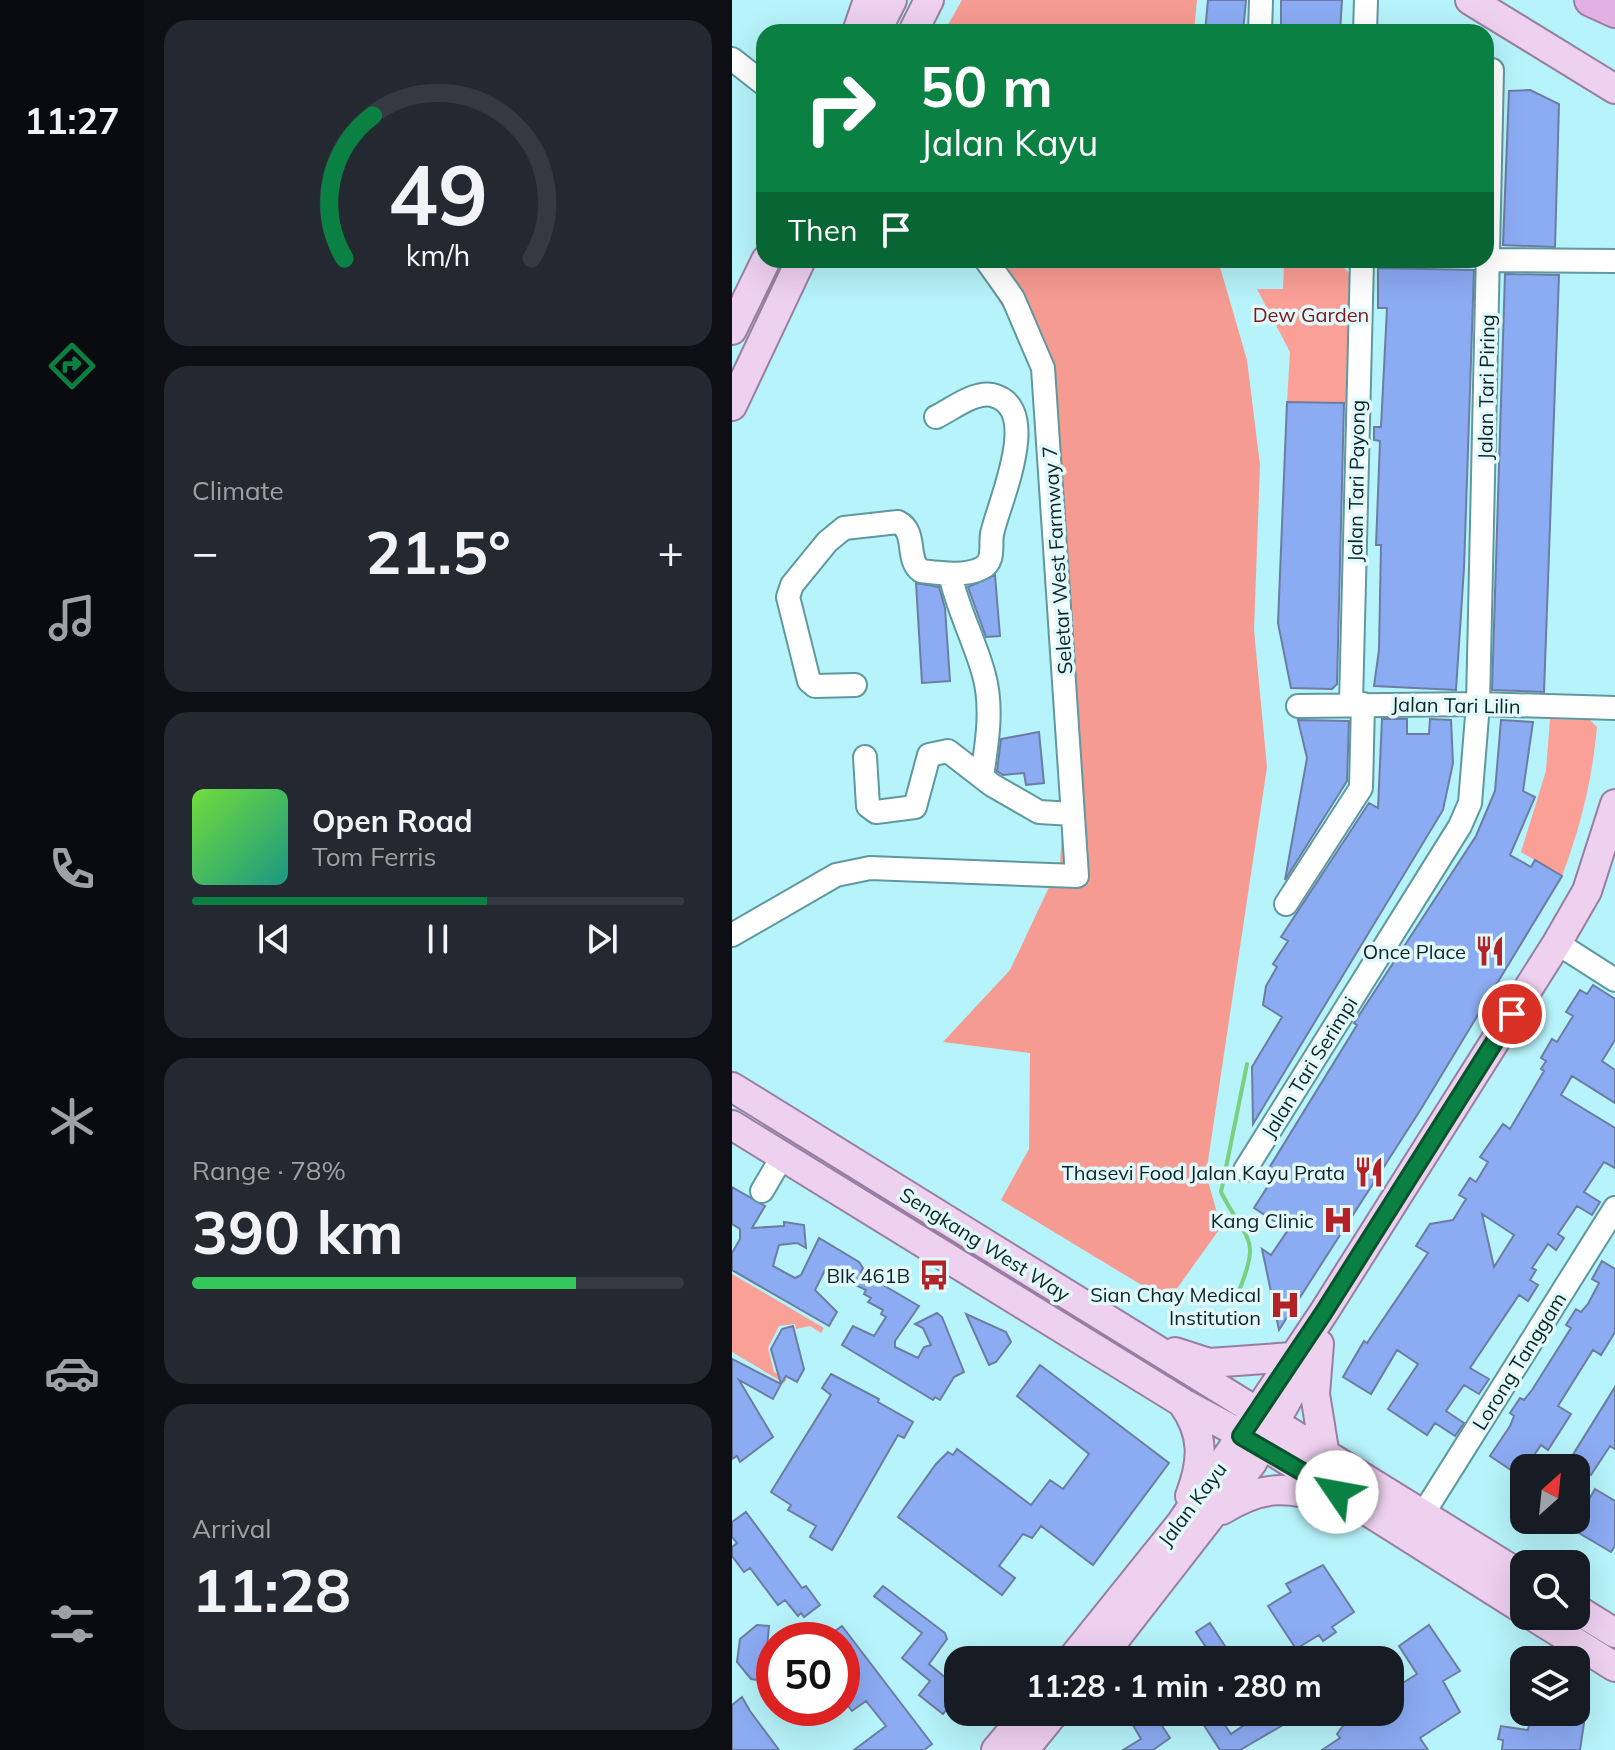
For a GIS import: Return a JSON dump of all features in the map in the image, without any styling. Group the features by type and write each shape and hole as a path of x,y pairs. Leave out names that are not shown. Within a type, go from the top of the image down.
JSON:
{"highway":[{"path":"1591,0 1615,11"}],"main road":[{"path":"860,24 868,0"},
{"path":"880,24 892,0"},
{"path":"917,24 929,0"},
{"path":"1470,0 1615,89"},
{"path":"732,330 762,268"},
{"path":"732,406 797,268"},
{"name":"Jalan Kayu","path":"1082,1646 1258,1429 1319,1344 1561,946 1587,891 1615,804"},
{"name":"Jalan Kayu","path":"1110,1646 1215,1515 1292,1357 1596,893 1615,845"},
{"name":"Sengkang West Way","path":"732,1087 1136,1340 1358,1506 1510,1601"},
{"name":"Sengkang West Way","path":"732,1125 1183,1403 1324,1450 1510,1568"},
{"path":"1136,1340 1209,1363 1292,1357"},
{"path":"1319,1344 1315,1394 1324,1450"},
{"path":"1181,1523 1201,1461 1199,1430 1183,1403"},
{"path":"1215,1515 1248,1494 1268,1489 1305,1492 1358,1506"},
{"path":"1590,1618 1615,1633"},
{"path":"1556,1630 1615,1667"},
{"path":"996,1750 1016,1726"},
{"path":"1024,1750 1044,1726"}],"street":[{"path":"1260,24 1261,0"},
{"path":"1365,24 1366,0"},
{"path":"732,59 756,78"},
{"path":"1494,260 1615,261"},
{"name":"Seletar West Farmway 7","path":"732,935 836,875 870,868 1077,876 1043,368 1013,298 992,268"},
{"name":"Jalan Tari Payong","path":"1286,904 1361,788 1357,703 1362,268"},
{"name":"Jalan Tari Piring","path":"1478,704 1487,268"},
{"path":"855,685 815,686 809,681 788,597 797,577 844,528 898,522 909,534 917,569 950,574 982,568 991,557 992,533 1011,472 1017,423 1008,405 997,396 983,394 936,417"},
{"path":"950,574 970,641 985,676 989,729 982,776"},
{"name":"Jalan Tari Lilin","path":"1298,706 1357,703 1615,708"},
{"name":"Jalan Tari Serimpi","path":"1245,1170 1460,826 1470,803 1478,704"},
{"path":"865,757 868,806 876,812 915,807 932,752 954,752 982,776 1039,812 1073,814"},
{"path":"1561,946 1615,980"},
{"path":"762,1191 782,1157"},
{"name":"Lorong Tanggam","path":"1423,1514 1615,1208"}],"green space":[{"name":"Dew Garden","path":"1284,268 1344,268 1350,274 1346,403 1287,402 1290,352 1257,289 1283,289"},
{"path":"1550,719 1590,720 1597,727 1585,803 1562,876 1521,852 1546,771"},
{"path":"732,1274 824,1328 821,1333 810,1326 796,1329 795,1324 779,1326 768,1348 774,1372 787,1379 784,1383 732,1352"}],"shaded area":[{"path":"962,0 1197,0 1195,24 948,24"},
{"path":"978,268 1220,268 1247,360 1260,465 1254,630 1267,767 1206,1174 1221,1227 1168,1301 1001,1200 1029,1149 1030,1053 943,1042 1010,970 1060,864 1064,801 1044,574 1037,397 1024,341"}],"building":[{"path":"1208,0 1246,0 1244,24 1206,24"},
{"path":"1281,0 1342,0 1340,24 1281,24"},
{"path":"1530,90 1559,104 1555,247 1503,245 1509,91"},
{"path":"1378,268 1474,270 1464,568 1456,690 1374,686 1379,650 1381,545 1376,545 1380,441 1374,440 1374,427 1381,427 1387,308 1378,308"},
{"path":"1505,274 1559,275 1544,692 1492,690"},
{"path":"1287,402 1344,403 1337,684 1332,689 1291,688 1278,623"},
{"path":"995,575 1000,636 986,637 968,587"},
{"path":"916,583 939,587 945,608 950,681 922,683"},
{"path":"1382,719 1407,719 1407,734 1429,734 1430,719 1451,720 1453,763 1443,810 1253,1124 1252,1067 1282,1017 1263,1005 1266,986 1277,967 1273,964 1288,941 1281,937 1369,803 1378,808"},
{"path":"1298,720 1349,721 1347,781 1285,880 1307,758"},
{"path":"1501,720 1533,722 1523,791 1535,797 1510,855 1531,867 1535,860 1562,876 1421,1109 1279,1330 1262,1249 1271,1255 1288,1230 1254,1208 1273,1178 1266,1173 1357,1025 1354,1023 1476,836 1495,791"},
{"path":"1039,732 1044,783 1026,785 1024,773 1003,775 997,771 1001,739"},
{"path":"1593,985 1615,999 1615,1040 1602,1061 1615,1070 1615,1103 1572,1076 1561,1095 1615,1128 1615,1168 1604,1162 1584,1192 1600,1202 1592,1215 1577,1206 1558,1234 1564,1238 1556,1250 1548,1244 1532,1268 1536,1270 1530,1280 1538,1285 1528,1301 1519,1295 1470,1368 1489,1379 1479,1394 1464,1385 1446,1411 1464,1423 1455,1436 1435,1423 1427,1435 1388,1409 1418,1364 1397,1350 1371,1394 1343,1377 1364,1341 1367,1343 1428,1253 1416,1246 1430,1224 1453,1220 1466,1199 1459,1195 1470,1178 1476,1182 1488,1162 1480,1157 1503,1124 1510,1129 1544,1071 1541,1069 1546,1061 1541,1058 1552,1039 1557,1042 1573,1016 1566,1012 1580,990 1587,994","holes":["1482,1214 1514,1235 1494,1267"]},
{"path":"732,1187 765,1206 752,1228 784,1226 784,1222 804,1225 806,1248 797,1243 779,1245 773,1266 795,1278 801,1275 819,1238 859,1262 863,1268 861,1272 919,1306 895,1341 895,1347 918,1358 924,1347 931,1345 923,1328 915,1324 937,1313 942,1317 964,1372 954,1377 940,1400 935,1397 933,1400 842,1345 853,1326 874,1336 886,1317 881,1314 883,1310 868,1302 871,1298 864,1294 866,1290 825,1270 815,1290 837,1312 829,1326 732,1270 732,1253 740,1239 740,1229 732,1224"},
{"path":"1602,1261 1615,1269 1615,1332 1601,1355 1593,1350 1558,1406 1571,1414 1548,1450 1541,1445 1535,1454 1510,1454 1510,1469 1490,1456 1510,1426 1514,1416 1510,1413 1520,1398 1524,1400 1532,1390 1571,1328 1566,1325 1576,1309 1581,1312 1588,1304 1599,1283 1592,1279"},
{"path":"966,1314 1006,1332 1011,1342 996,1362 989,1365"},
{"path":"793,1326 804,1369 797,1382 786,1376 781,1384 771,1349 782,1329"},
{"path":"732,1359 781,1384 773,1399 739,1380 773,1437 740,1462 737,1456 732,1459"},
{"path":"1040,1365 1169,1463 1093,1565 1041,1526 1032,1538 1023,1534 999,1566 1015,1578 1002,1595 898,1517 936,1464 948,1452 953,1455 957,1449 1031,1505 1050,1480 1063,1489 1089,1454 1017,1396"},
{"path":"831,1374 879,1399 878,1402 913,1422 904,1438 898,1435 832,1550 810,1537 816,1526 788,1510 791,1505 771,1492 831,1395 822,1388"},
{"path":"1615,1387 1615,1449 1610,1446 1591,1475 1590,1454 1573,1454"},
{"path":"1595,1489 1615,1501 1615,1546 1611,1552 1580,1534 1590,1534 1590,1498"},
{"path":"746,1512 802,1588 806,1586 820,1605 804,1617 801,1613 798,1616 785,1600 778,1605 750,1568 744,1572 732,1556 732,1547 737,1543 732,1537 732,1522"},
{"path":"1323,1565 1354,1612 1332,1627 1336,1632 1323,1641 1319,1635 1301,1646 1294,1646 1268,1606 1291,1592 1286,1584"},
{"path":"883,1586 945,1633 947,1639 929,1664 944,1676 943,1714 919,1695 930,1681 902,1658 922,1633 874,1596"},
{"path":"1210,1623 1225,1646 1205,1646 1196,1632"},
{"path":"1429,1625 1460,1671 1443,1681 1460,1712 1420,1738 1428,1750 1322,1750 1340,1738 1337,1734 1343,1726 1404,1726 1404,1682 1417,1674 1404,1654 1404,1646 1399,1646"},
{"path":"756,1626 756,1680 751,1679 737,1662 740,1639"},
{"path":"860,1650 932,1744 924,1750 854,1750 886,1726 866,1701 860,1705"},
{"path":"742,1697 756,1719 756,1726 761,1726 779,1750 732,1750 732,1705"},
{"path":"1134,1726 1162,1726 1170,1738 1153,1750 1123,1750 1141,1739"},
{"path":"1204,1726 1226,1726 1231,1734 1243,1726 1281,1726 1240,1750 1220,1750"},
{"path":"1501,1726 1528,1730 1529,1726 1584,1726 1580,1750 1502,1750 1503,1740 1498,1739"}],"waterway":[{"path":"1237,1296 1250,1250 1245,1232 1221,1192 1247,1064"}],"place":[{"name":"Once Place","path":"1490,951"},
{"name":"Thasevi Food Jalan Kayu Prata","path":"1369,1172"},
{"name":"Kang Clinic","path":"1338,1220"},
{"name":"Blk 461B","path":"934,1275"},
{"name":"Sian Chay Medical Institution","path":"1285,1305"}],"route":[{"path":"1337,1492 1274,1452 1241,1436 1324,1312 1512,1014"}]}
